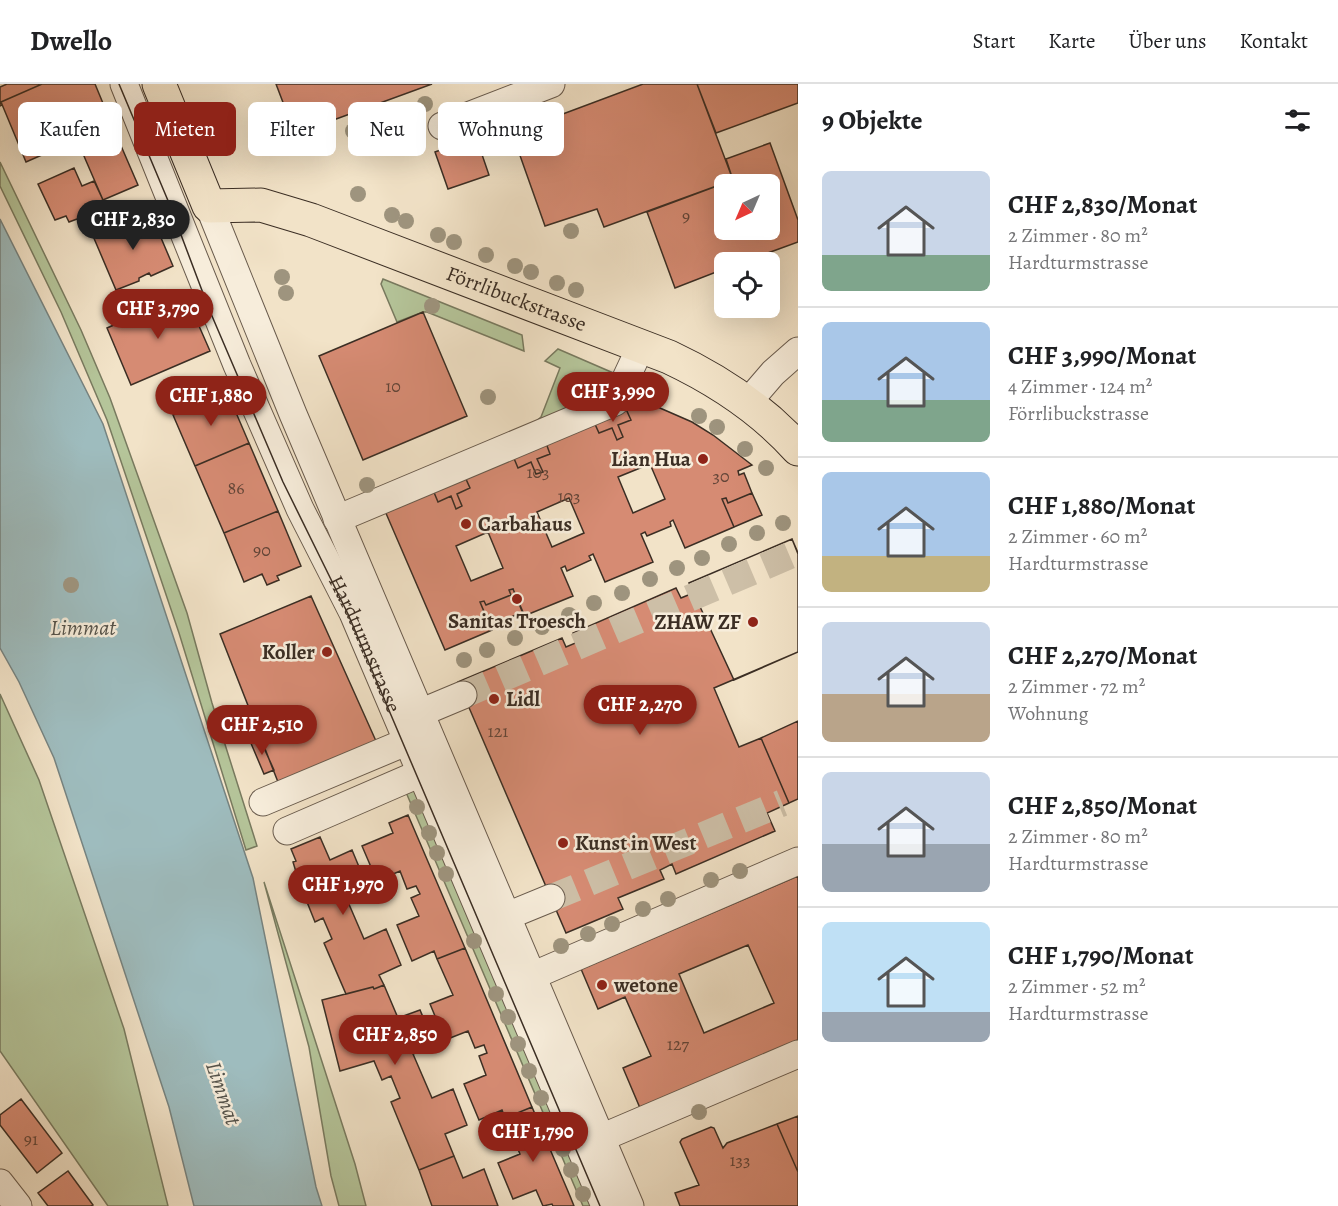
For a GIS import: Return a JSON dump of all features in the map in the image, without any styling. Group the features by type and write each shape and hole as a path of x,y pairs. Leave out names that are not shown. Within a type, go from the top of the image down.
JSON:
{"main road":[{"name":"Hardturmstrasse","path":"159,84 209,206"},
{"name":"Förrlibuckstrasse","path":"209,206 261,205 311,220 641,346 702,373 748,402 798,449"}],"street":[{"name":"Hardturmstrasse","path":"124,84 237,365 300,509 353,613 419,729"},
{"path":"487,102 508,91 551,84"},
{"name":"Hardturmstrasse","path":"209,206 272,364 338,519 419,729 431,769 605,1206"},
{"path":"338,519 615,402 641,346"},
{"path":"748,402 773,373 798,351"},
{"path":"263,802 419,729 463,695"},
{"name":"Hardturmstrasse","path":"431,769 507,916 630,1206"},
{"path":"287,831 431,769"},
{"path":"532,976 798,861"},
{"path":"507,916 551,898"},
{"path":"601,1138 798,1054"},
{"path":"0,1183 18,1206"}],"green space":[{"path":"0,162 81,330 110,398 187,613 212,703 257,846 246,850 179,633 107,420 61,312 0,186"},
{"path":"383,279 522,335 524,351 427,312 397,322 381,284"},
{"path":"558,349 618,375 611,391 528,428 541,417 560,368 545,361"},
{"path":"0,694 39,780 124,1029 168,1206 108,1206 0,1051"},
{"path":"415,786 594,1206 583,1206 405,790"},
{"path":"264,882 355,1164 366,1206 339,1206 331,1176 309,1047"}],"water":[{"name":"Limmat","path":"0,219 103,424 253,878 316,1187 322,1206 194,1206 169,1107 54,758 19,682 0,648"}],"building":[{"path":"7,84 42,84 1,102 0,106 0,87"},
{"path":"42,84 95,84 102,102 18,102 18,143 1,102"},
{"path":"276,84 432,84 383,102 348,102 348,115 336,119 336,102 283,102"},
{"path":"643,84 697,84 731,174 714,174 714,187 604,227 597,209 545,226 520,156 564,156 564,114"},
{"path":"697,84 798,84 798,103 716,133"},
{"path":"770,143 798,220 798,242 770,252 714,252 714,273 675,288 647,212 714,187 714,240 780,240 780,174 731,174 726,159"},
{"path":"122,148 138,185 103,200 84,156 122,156"},
{"path":"438,151 438,156 482,156 489,175 448,189 435,152"},
{"path":"24,156 40,156 26,162"},
{"path":"74,168 82,186 94,181 103,200 81,209 84,216 77,219 69,222 66,216 55,220 38,184"},
{"path":"150,212 173,266 151,276 149,273 139,278 139,281 116,290 93,236"},
{"path":"185,294 210,351 131,385 107,328"},
{"path":"423,312 467,416 363,460 319,356"},
{"path":"225,387 249,443 195,466 173,415 191,407 188,398 200,393 201,397"},
{"name":"Carbahaus","path":"637,398 692,422 752,465 738,471 739,475 744,473 752,493 728,503 726,498 722,499 734,527 685,548 673,520 670,522 671,526 647,536 645,532 641,534 653,562 605,582 593,554 589,556 591,560 567,571 565,566 561,568 573,596 524,616 513,589 509,590 511,595 486,605 484,601 480,602 492,630 445,650 385,511 433,490 438,502 451,496 456,509 462,506 457,494 470,488 465,477 513,456 518,468 531,462 536,474 543,472 537,459 550,454 546,443 594,422 599,433 612,428 617,440 623,437 618,425 631,420 626,409 633,405","holes":["650,464 665,499 633,513 618,477","569,498 584,533 552,547 537,512","488,532 503,568 471,581 456,546"]},
{"path":"626,409 631,420 618,425 623,437 617,440 612,428 599,433 594,422"},
{"path":"249,443 278,511 224,533 195,466"},
{"path":"546,443 550,454 537,459 543,472 536,474 531,462 518,468 513,456"},
{"path":"465,477 470,488 457,494 462,506 456,509 451,496 438,502 433,490"},
{"path":"752,493 762,515 734,527 722,499 726,498 728,503"},
{"path":"278,511 301,566 277,576 279,580 267,585 262,574 244,582 224,533"},
{"path":"792,539 798,553 798,652 714,688 739,747 761,738 789,803 767,813 775,831 676,874 672,864 660,870 664,879 618,898 623,909 566,933 458,682 562,638 566,647 578,642 573,633 676,588 681,598 693,593 689,583"},
{"name":"ZHAW ZF","path":"792,539 798,554 798,652 734,680 689,583"},
{"path":"513,589 523,612 490,626 480,602 484,601 486,605 511,595 509,590"},
{"path":"311,596 376,741 278,782 220,634"},
{"path":"798,721 798,799 789,803 761,738"},
{"path":"259,737 274,770 264,774 250,741"},
{"path":"408,815 465,948 437,959 434,951 412,961 397,925 419,916 411,898 420,894 416,886 407,889 400,871 377,881 362,846 393,833 389,823"},
{"path":"320,837 330,860 352,850 367,886 345,895 364,939 386,929 401,965 379,975 384,985 374,989 373,987 346,994 324,943 332,939 323,918 315,922 299,882 293,862 296,861 291,849"},
{"path":"798,876 798,1040 640,1108 623,1068 651,1056 625,997 598,1009 581,969","holes":["748,945 774,1003 704,1033 679,974"]},
{"path":"465,948 532,1107 505,1118 502,1110 479,1120 464,1084 486,1075 479,1056 487,1053 484,1045 475,1048 468,1031 445,1040 430,1004 453,995 437,959"},
{"path":"384,985 398,1018 420,1010 435,1045 413,1054 432,1098 453,1089 467,1125 445,1134 454,1156 419,1170 391,1102 400,1098 391,1076 382,1080 374,1061 340,1071 322,1000"},
{"path":"21,1099 62,1153 37,1173 0,1125 0,1115"},
{"path":"532,1107 574,1206 553,1206 552,1204 543,1206 536,1190 513,1199 498,1163 520,1154 505,1118"},
{"path":"798,1116 798,1172 777,1124"},
{"path":"777,1124 798,1172 798,1206 680,1206 675,1193 699,1185 680,1142 682,1139 711,1127 714,1128 723,1148 727,1143"},
{"path":"454,1156 463,1178 484,1169 498,1206 432,1206 419,1170"},
{"path":"68,1171 93,1205 48,1206 38,1193"}],"tunnel":[{"path":"463,695 798,552"},
{"path":"551,898 782,803"}],"tram line":[{"path":"119,84 169,203 209,309 283,482 348,614 600,1206"}],"place":[{"name":"Lian Hua","path":"703,459"},
{"name":"Carbahaus","path":"466,524"},
{"name":"Sanitas Troesch","path":"517,599"},
{"name":"ZHAW ZF","path":"753,622"},
{"name":"Koller","path":"327,652"},
{"name":"Lidl","path":"494,699"},
{"name":"Kunst in West","path":"563,843"},
{"name":"wetone","path":"602,985"}]}
